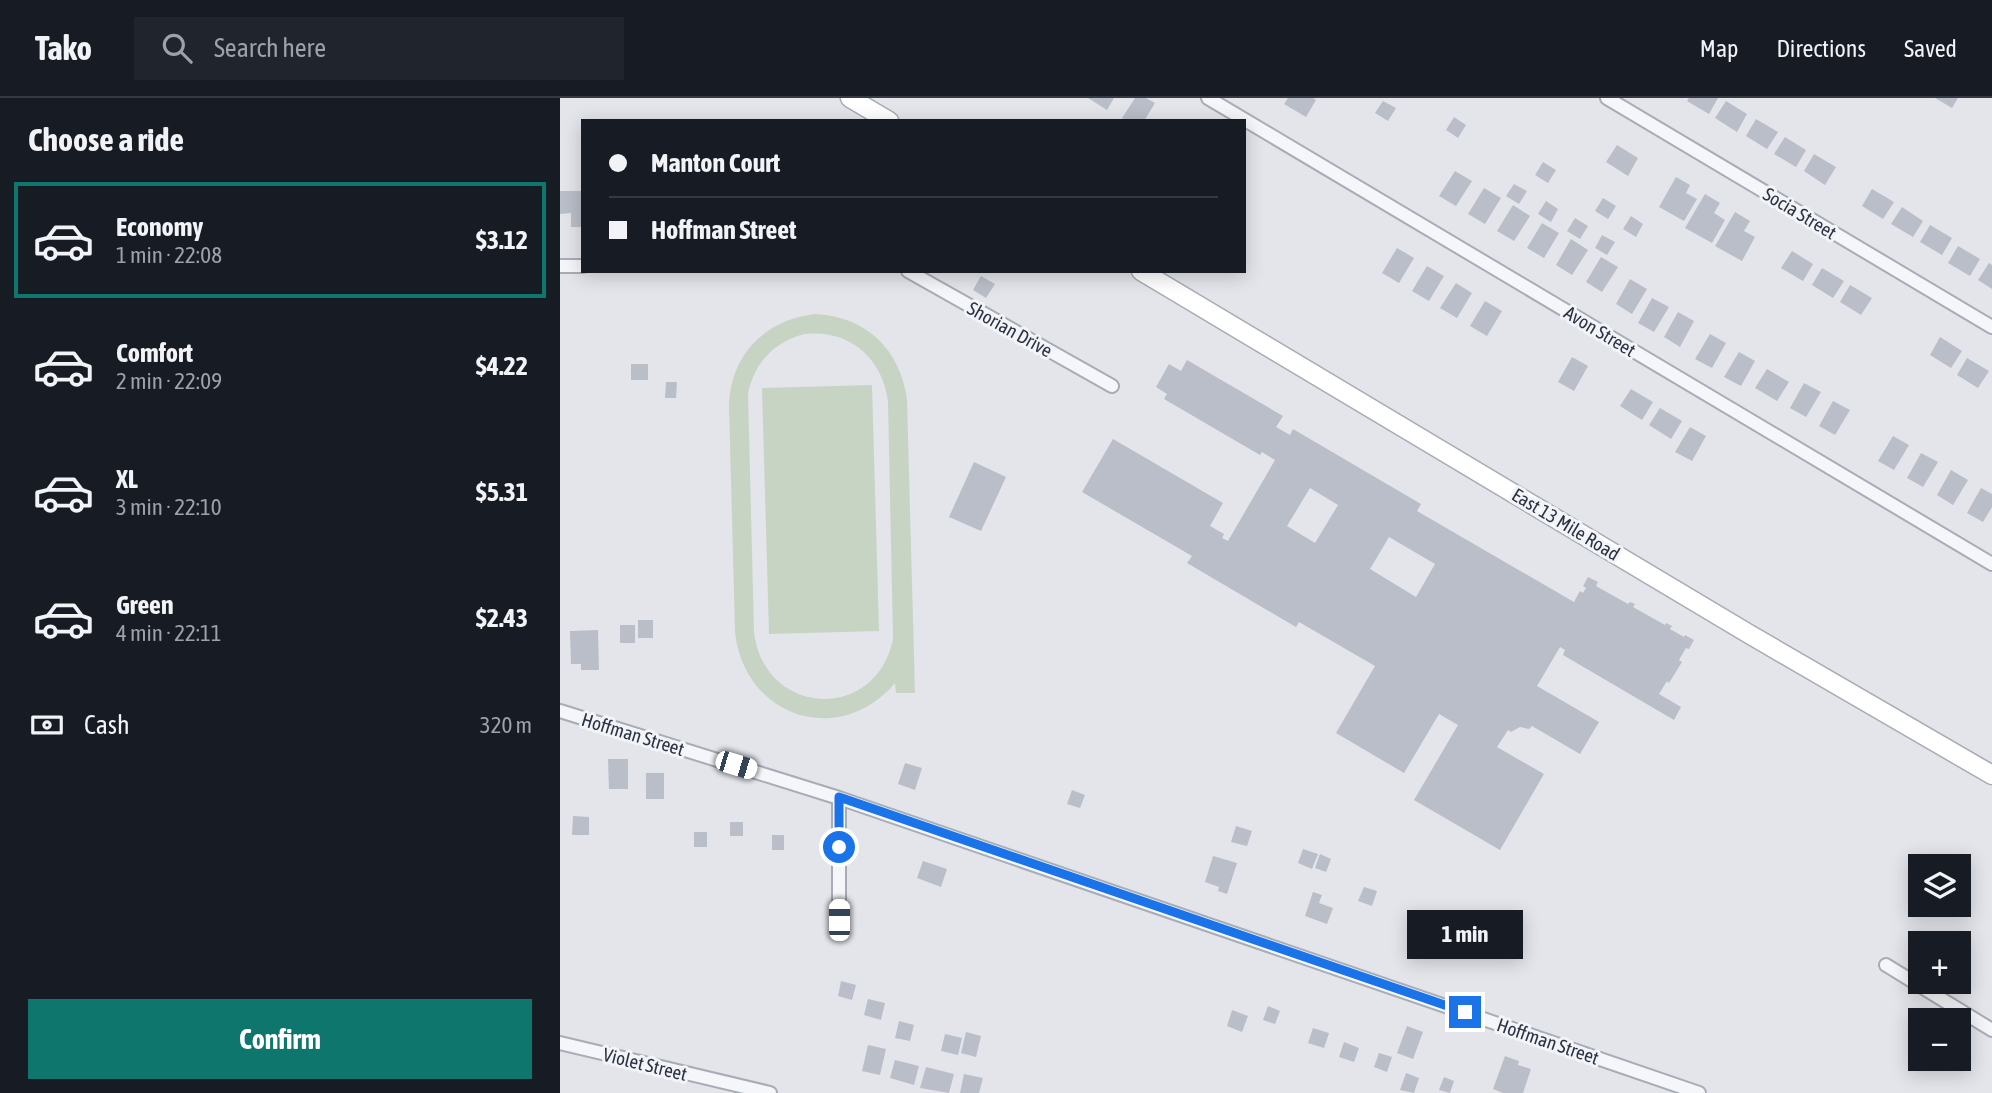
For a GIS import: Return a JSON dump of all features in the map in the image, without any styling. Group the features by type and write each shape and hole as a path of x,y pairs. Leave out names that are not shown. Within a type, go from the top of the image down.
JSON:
{"main road":[{"path":"850,98 868,116"},
{"name":"East 13 Mile Road","path":"1144,273 1992,775"}],"street":[{"name":"Avon Street","path":"1208,98 1243,119"},
{"name":"Socia Street","path":"1607,98 1992,327"},
{"name":"Avon Street","path":"1246,121 1992,564"},
{"path":"560,266 581,266"},
{"name":"Shorian Drive","path":"912,273 1112,386"},
{"name":"Hoffman Street","path":"560,712 839,797 1699,1093"},
{"path":"839,797 839,920"},
{"path":"1886,965 1992,1030"},
{"name":"Violet Street","path":"560,1043 770,1093"}],"green space":[{"path":"815,314 833,316 865,329 889,351 903,382 907,400 915,693 896,693 895,683 872,703 848,715 822,718 797,714 775,703 756,685 742,661 735,632 729,405 731,387 736,371 754,343 766,332 797,318","holes":["804,334 820,334 849,341 861,349 871,359 885,385 888,401 893,639 883,666 866,685 844,696 821,699 798,694 778,681 762,660 754,632 748,394 760,364 775,348"]},
{"path":"872,385 879,631 769,634 762,388"}],"building":[{"path":"1088,98 1114,98 1107,110"},
{"path":"1135,98 1146,98 1155,103 1145,119 1122,118"},
{"path":"1288,98 1316,100 1306,117 1284,104"},
{"path":"1689,98 1718,98 1709,114 1687,101"},
{"path":"1935,98 1958,98 1952,108"},
{"path":"1383,101 1396,108 1388,121 1375,113"},
{"path":"1726,101 1747,114 1737,132 1715,118"},
{"path":"1454,117 1466,125 1458,138 1446,130"},
{"path":"1756,119 1778,132 1767,149 1746,136"},
{"path":"1785,137 1806,150 1796,167 1774,154"},
{"path":"1617,145 1638,158 1628,176 1606,162"},
{"path":"1814,154 1836,167 1825,185 1804,171"},
{"path":"1543,162 1556,170 1548,183 1535,175"},
{"path":"1455,171 1472,181 1456,206 1439,196"},
{"path":"1676,177 1690,185 1686,193 1697,199 1684,221 1659,207"},
{"path":"1514,184 1527,191 1519,204 1506,196"},
{"path":"1484,188 1501,198 1485,224 1468,214"},
{"path":"1872,189 1894,202 1883,219 1862,206"},
{"path":"560,191 581,191 581,227 571,227 571,213 560,214"},
{"path":"1705,194 1720,203 1714,213 1725,220 1712,243 1685,228"},
{"path":"1603,198 1616,206 1608,219 1595,211"},
{"path":"1546,201 1558,209 1551,222 1538,214"},
{"path":"1513,205 1530,216 1514,241 1497,231"},
{"path":"1902,207 1923,221 1913,237 1891,224"},
{"path":"1735,212 1750,221 1744,231 1755,237 1742,261 1715,246"},
{"path":"1631,216 1643,224 1636,237 1623,229"},
{"path":"1575,218 1588,226 1580,239 1567,231"},
{"path":"1542,223 1559,233 1544,258 1527,248"},
{"path":"1930,225 1952,238 1942,255 1920,242"},
{"path":"1602,235 1615,242 1607,255 1595,248"},
{"path":"1571,239 1588,250 1572,275 1556,265"},
{"path":"1958,246 1980,259 1970,276 1948,263"},
{"path":"1397,248 1414,258 1399,283 1382,273"},
{"path":"1792,251 1813,264 1803,281 1781,268"},
{"path":"1601,257 1618,267 1602,292 1586,282"},
{"path":"1989,263 1992,265 1992,289 1978,280"},
{"path":"1427,266 1444,276 1429,301 1412,291"},
{"path":"1822,268 1844,281 1833,298 1812,285"},
{"path":"981,276 995,284 986,298 973,290"},
{"path":"1630,279 1647,289 1632,314 1616,304"},
{"path":"1456,283 1472,293 1457,318 1440,308"},
{"path":"1850,285 1872,298 1861,315 1840,302"},
{"path":"1652,298 1669,307 1654,332 1638,323"},
{"path":"1485,301 1502,311 1487,336 1470,326"},
{"path":"1678,312 1694,321 1680,347 1664,337"},
{"path":"1710,334 1726,343 1712,368 1695,359"},
{"path":"1940,337 1962,351 1951,368 1930,355"},
{"path":"1739,352 1755,361 1741,386 1724,377"},
{"path":"1572,357 1588,366 1574,391 1558,382"},
{"path":"1967,358 1989,371 1978,388 1957,375"},
{"path":"1187,360 1283,416 1276,427 1290,435 1293,429 1421,504 1417,511 1574,602 1580,591 1583,593 1586,588 1583,586 1588,577 1598,582 1596,586 1628,604 1635,604 1633,607 1665,625 1666,623 1672,626 1670,629 1684,637 1685,635 1694,640 1679,660 1682,662 1669,683 1667,681 1659,694 1681,707 1674,720 1563,655 1565,650 1560,647 1537,686 1599,722 1580,754 1532,726 1529,729 1520,727 1511,732 1508,730 1497,747 1544,774 1500,850 1414,800 1458,725 1439,714 1404,773 1336,733 1375,666 1299,622 1296,627 1187,563 1192,556 1082,492 1113,439 1223,503 1210,526 1224,534 1222,538 1228,541 1275,460 1262,452 1260,455 1164,399 1167,394 1156,387 1169,364 1181,371","holes":["1310,488 1338,505 1315,543 1287,526","1389,537 1435,564 1416,597 1370,569"]},
{"path":"631,364 648,364 648,380 631,380"},
{"path":"1767,369 1789,382 1777,401 1755,388"},
{"path":"666,382 677,382 676,398 665,398"},
{"path":"1804,383 1821,392 1806,417 1790,408"},
{"path":"1631,389 1653,402 1642,420 1620,406"},
{"path":"1833,401 1850,410 1835,435 1819,426"},
{"path":"1660,408 1682,421 1671,439 1649,425"},
{"path":"1690,427 1706,436 1692,461 1675,452"},
{"path":"1893,436 1909,445 1894,470 1878,461"},
{"path":"1921,453 1938,462 1923,487 1907,478"},
{"path":"974,462 1006,477 981,531 949,517"},
{"path":"1951,470 1968,480 1953,505 1937,495"},
{"path":"1981,488 1992,494 1992,507 1983,522 1967,513"},
{"path":"638,620 653,620 653,638 638,638"},
{"path":"620,625 635,625 635,643 620,643"},
{"path":"598,630 599,670 581,670 581,664 571,664 570,631"},
{"path":"608,759 628,759 628,789 609,789"},
{"path":"905,763 922,768 915,790 898,784"},
{"path":"646,773 664,773 664,799 646,799"},
{"path":"1072,790 1085,795 1080,808 1067,804"},
{"path":"573,816 589,817 589,835 572,835"},
{"path":"730,822 743,822 743,836 730,836"},
{"path":"1236,826 1252,831 1247,846 1231,842"},
{"path":"694,832 707,832 707,847 694,847"},
{"path":"772,835 784,835 784,850 772,850"},
{"path":"1303,849 1318,854 1312,869 1298,863"},
{"path":"1320,854 1331,859 1326,872 1315,868"},
{"path":"1213,856 1237,863 1227,894 1218,891 1219,887 1205,882"},
{"path":"923,861 947,869 941,887 917,878"},
{"path":"1364,887 1377,891 1372,906 1358,901"},
{"path":"1313,892 1322,895 1319,903 1333,908 1327,924 1305,916"},
{"path":"841,981 856,985 852,1000 838,996"},
{"path":"868,999 885,1003 881,1020 864,1015"},
{"path":"1268,1006 1280,1011 1275,1024 1263,1020"},
{"path":"1232,1010 1248,1016 1242,1032 1227,1026"},
{"path":"899,1021 914,1025 910,1041 895,1038"},
{"path":"1407,1026 1423,1032 1413,1059 1397,1053"},
{"path":"1313,1028 1329,1033 1324,1048 1308,1043"},
{"path":"966,1032 981,1036 976,1057 961,1053"},
{"path":"945,1034 962,1038 958,1055 941,1051"},
{"path":"1344,1042 1359,1048 1354,1062 1339,1057"},
{"path":"868,1045 886,1049 880,1075 862,1071"},
{"path":"1379,1053 1392,1057 1387,1072 1374,1067"},
{"path":"1505,1056 1519,1061 1518,1065 1531,1069 1523,1093 1503,1093 1493,1089"},
{"path":"895,1060 919,1066 914,1085 890,1078"},
{"path":"926,1067 954,1074 949,1093 920,1088"},
{"path":"1406,1073 1419,1078 1414,1093 1400,1090"},
{"path":"964,1074 983,1078 979,1093 960,1093"},
{"path":"1444,1077 1454,1081 1450,1093 1439,1090"}],"route":[{"path":"839,847 839,797 1465,1012"}]}
